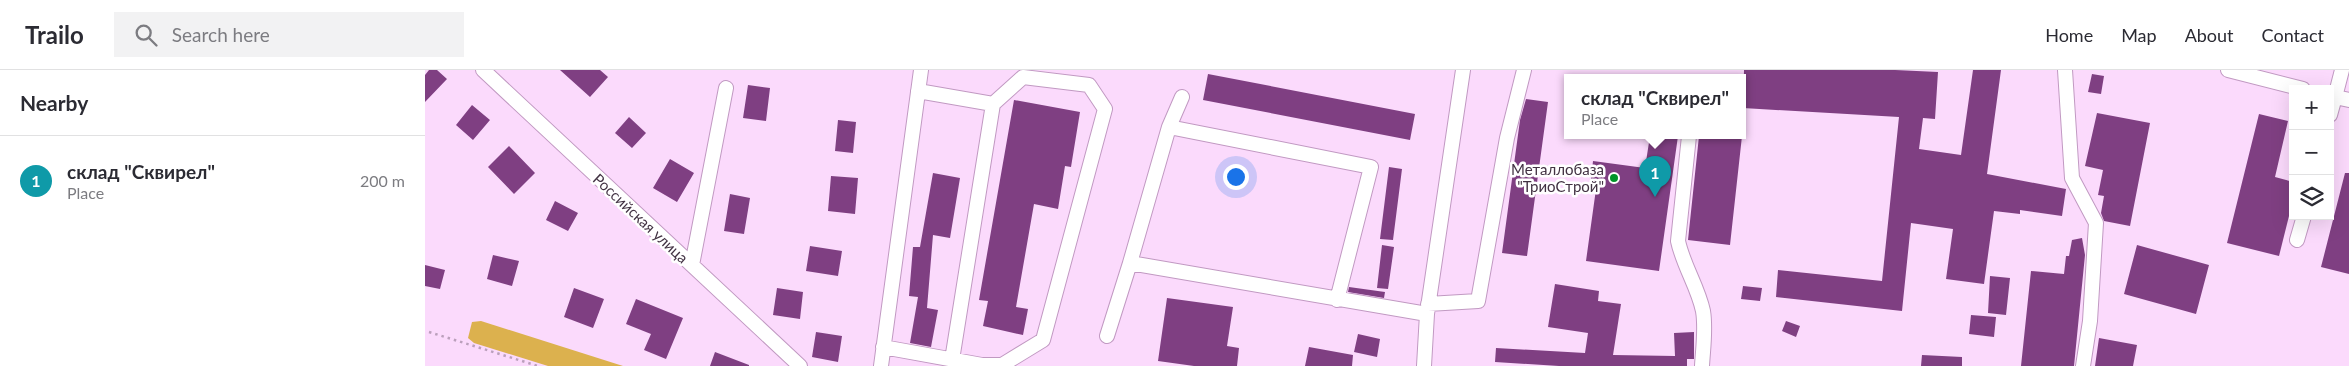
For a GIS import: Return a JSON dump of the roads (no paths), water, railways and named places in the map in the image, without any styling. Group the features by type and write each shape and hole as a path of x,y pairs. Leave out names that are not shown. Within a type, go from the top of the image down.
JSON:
{"street":[{"name":"Российская улица","path":"483,70 800,366"},
{"path":"881,366 921,70"},
{"path":"1424,366 1427,309 1463,70"},
{"path":"1130,263 1337,300 1427,309 1478,301 1507,138 1524,70"},
{"path":"2065,70 2072,178 2096,222 2090,321 2083,366"},
{"path":"2228,70 2289,85"},
{"path":"2338,97 2342,70"},
{"path":"883,347 952,360 982,365 1002,365 1043,340 1105,109 1089,85 1023,77 993,104 952,360"},
{"path":"692,265 726,88"},
{"path":"919,91 993,104"},
{"path":"1107,336 1169,127 1182,97"},
{"path":"1169,127 1371,167 1337,300"},
{"path":"1689,139 1678,241 1681,256 1703,309 1705,327 1702,366"},
{"path":"2297,240 2302,220"}],"place":[{"name":"Металлобаза \"ТриоСтрой\"","path":"1614,178"},
{"name":"склад \"Сквирел\"","path":"1655,197"}]}
